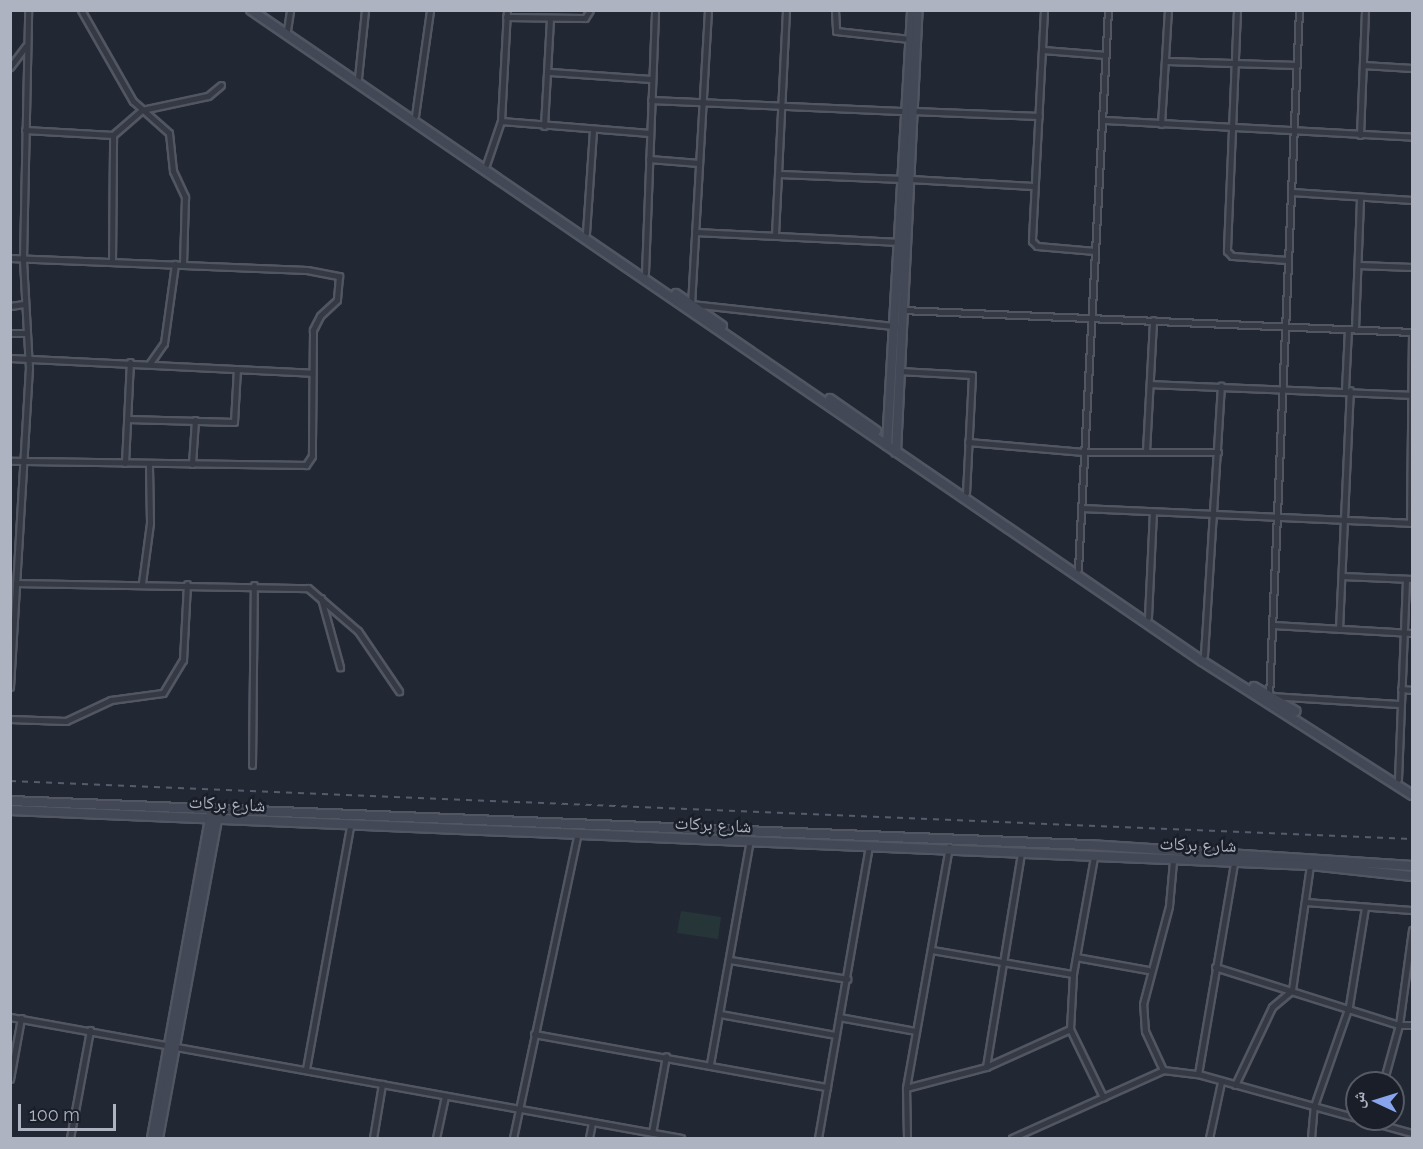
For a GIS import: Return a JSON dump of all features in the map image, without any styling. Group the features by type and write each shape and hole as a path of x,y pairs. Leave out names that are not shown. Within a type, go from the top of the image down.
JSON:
{"street":[{"path":"10,687 28,358 23,259 28,10"},
{"path":"81,10 123,87 142,110 169,133 173,171 185,197 183,264"},
{"path":"251,10 887,442"},
{"path":"259,10 415,116 441,137 691,304 1202,661 1292,713 1413,789"},
{"path":"287,30 290,10"},
{"path":"358,78 365,10"},
{"path":"415,116 430,10"},
{"path":"486,165 501,121 507,14 585,18 590,10"},
{"path":"645,273 655,10"},
{"path":"691,304 708,10"},
{"path":"775,235 786,10"},
{"path":"835,10 836,31 910,39"},
{"path":"910,111 912,10"},
{"path":"887,442 895,326 899,310 918,10"},
{"path":"1044,10 1033,186 1034,245 1095,251"},
{"path":"1078,569 1084,508 1084,452 1108,10"},
{"path":"1161,124 1167,61 1168,10"},
{"path":"1237,10 1228,255 1288,260"},
{"path":"1269,696 1279,518 1288,260 1296,132 1299,10"},
{"path":"1360,135 1365,10"},
{"path":"544,126 549,72 550,18"},
{"path":"10,67 27,44"},
{"path":"1043,50 1106,55"},
{"path":"1167,61 1297,65"},
{"path":"1363,65 1413,68"},
{"path":"549,72 652,79"},
{"path":"25,130 113,135 142,110 208,96 221,85"},
{"path":"651,100 1039,117"},
{"path":"1103,120 1232,129 1413,137"},
{"path":"501,121 650,133"},
{"path":"586,233 593,130"},
{"path":"112,262 113,135"},
{"path":"649,159 699,163"},
{"path":"779,174 1033,186"},
{"path":"897,449 900,242 907,179"},
{"path":"1292,192 1413,200"},
{"path":"1339,629 1346,520 1348,390 1351,329 1358,265 1360,197"},
{"path":"695,232 900,242"},
{"path":"10,258 183,264 339,274 337,300 315,322 310,463 149,464 10,461"},
{"path":"150,363 164,344 175,264"},
{"path":"1358,265 1413,267"},
{"path":"10,306 24,304"},
{"path":"691,304 895,326"},
{"path":"899,310 1412,332 1411,523 1084,508"},
{"path":"1146,451 1153,320"},
{"path":"10,333 25,333"},
{"path":"10,358 130,362 312,373"},
{"path":"125,463 130,362"},
{"path":"128,419 234,422 237,369"},
{"path":"899,371 972,375 966,493"},
{"path":"1150,384 1284,387 1412,395"},
{"path":"1204,655 1216,515 1221,386"},
{"path":"192,464 195,420"},
{"path":"968,442 1084,452 1218,452"},
{"path":"897,449 1269,696 1413,795"},
{"path":"142,583 150,523 149,464"},
{"path":"1148,617 1153,512"},
{"path":"1342,576 1409,579 1402,633 1398,779"},
{"path":"16,583 300,586 320,597 358,631 399,691"},
{"path":"10,719 66,722 111,700 163,693 181,668 187,584"},
{"path":"252,765 254,585"},
{"path":"320,597 340,667"},
{"path":"1273,625 1413,633"},
{"path":"1401,689 1413,690"},
{"path":"1269,696 1400,704"},
{"name":"شارع بركات","path":"10,801 350,826 1310,865 1413,876"},
{"name":"شارع بركات","path":"10,810 950,839 1413,866"},
{"path":"152,1138 215,815"},
{"path":"306,1070 350,826"},
{"path":"513,1138 517,1108 578,836"},
{"path":"907,1138 906,1088 950,839"},
{"path":"710,1064 749,844"},
{"path":"818,1138 869,846"},
{"path":"986,1067 1001,961 1022,853"},
{"path":"1094,857 1073,974 1070,1029 1103,1097"},
{"path":"1163,1070 1142,1017 1148,970 1169,906 1173,861"},
{"path":"1198,1074 1234,863"},
{"path":"1235,1085 1272,1007 1292,990 1310,865"},
{"path":"1305,902 1413,910"},
{"path":"1311,1138 1314,1106 1349,1006 1365,907"},
{"path":"1386,1071 1399,1025 1413,930"},
{"path":"932,950 1073,974"},
{"path":"1076,957 1148,970"},
{"path":"730,960 847,979"},
{"path":"1215,967 1349,1006 1399,1025 1413,1025"},
{"path":"720,1014 836,1035"},
{"path":"10,1017 171,1044 681,1138"},
{"path":"839,1017 915,1031"},
{"path":"10,1079 21,1018"},
{"path":"906,1088 986,1067 1070,1029"},
{"path":"69,1138 90,1030"},
{"path":"534,1034 666,1056 827,1087"},
{"path":"158,1138 171,1044"},
{"path":"652,1133 666,1056"},
{"path":"1015,1138 1163,1070 1198,1074 1345,1115"},
{"path":"1209,1138 1221,1082"},
{"path":"373,1138 382,1084"},
{"path":"436,1138 445,1096"},
{"path":"589,1138 592,1122"}],"shaded area":[{"path":"681,911 721,917 718,939 677,933"}],"railway":[{"path":"10,781 1412,839"}]}
